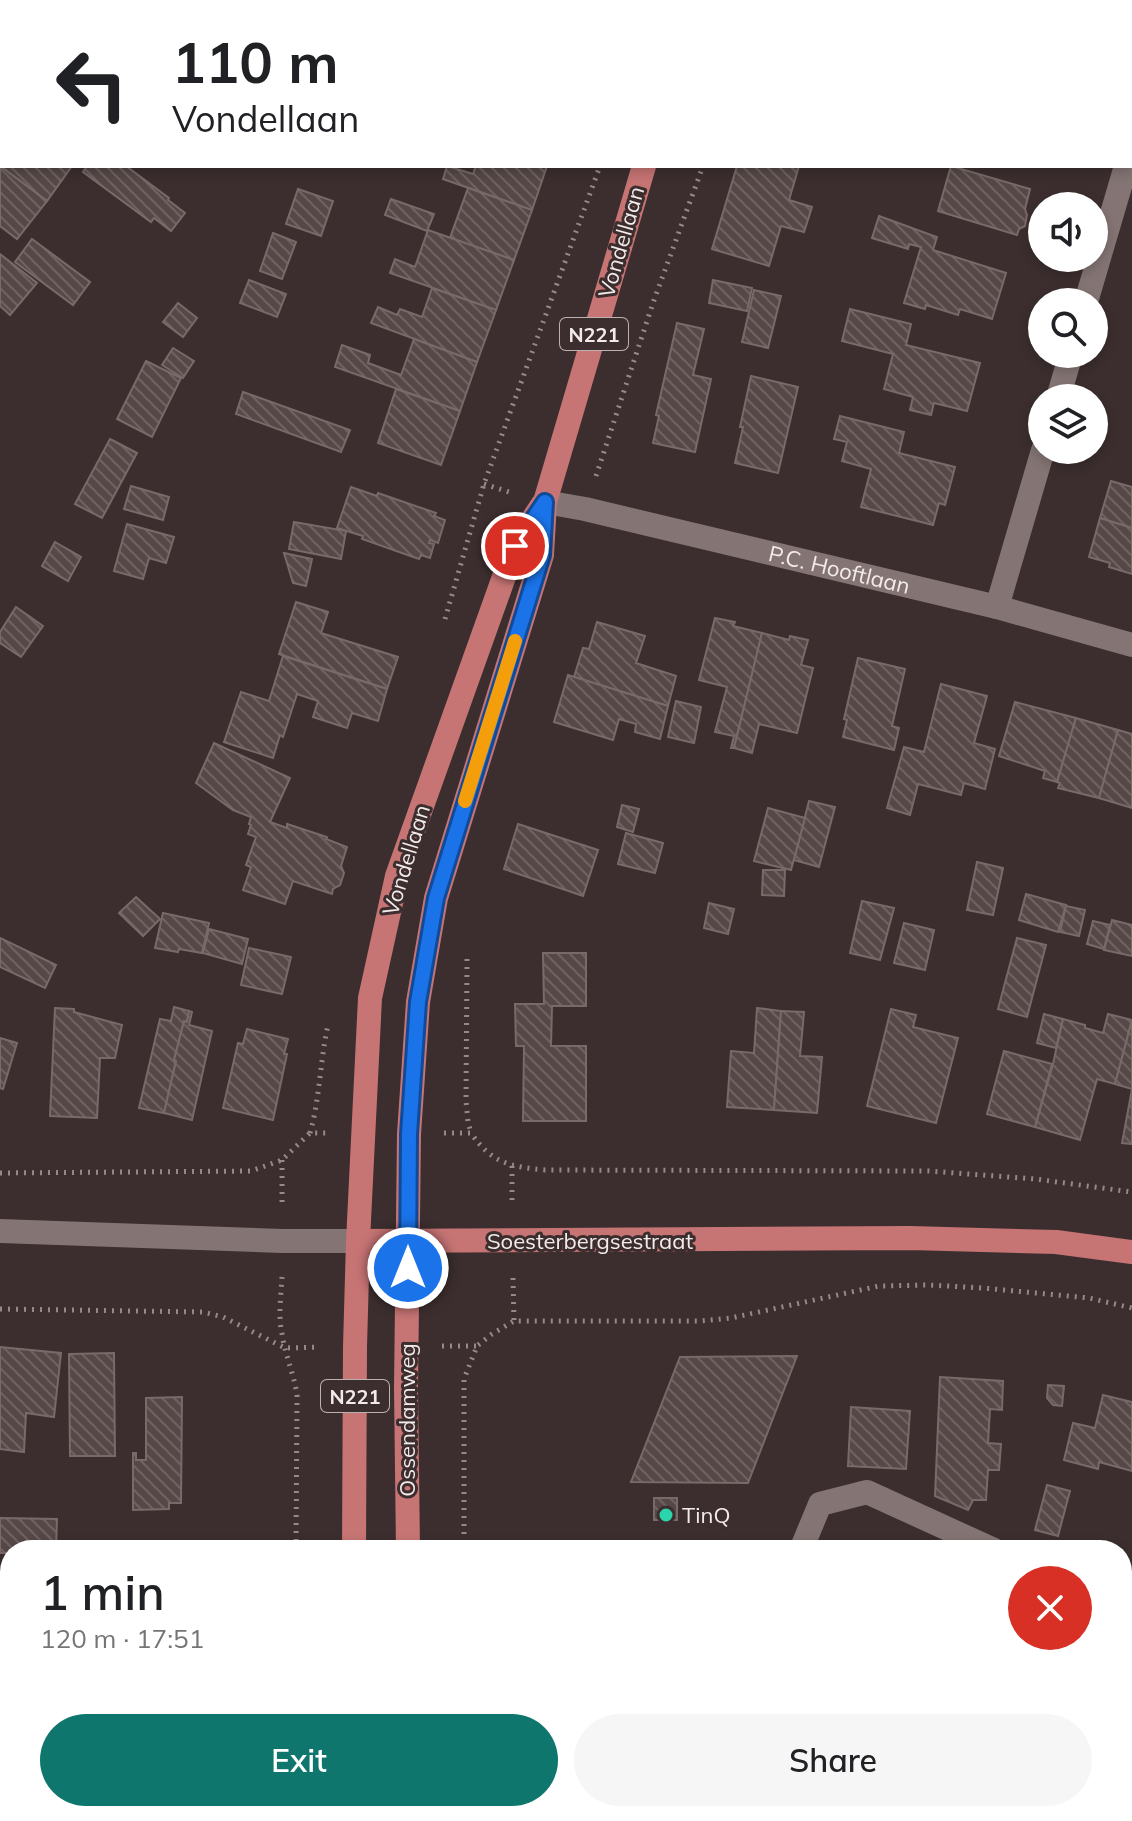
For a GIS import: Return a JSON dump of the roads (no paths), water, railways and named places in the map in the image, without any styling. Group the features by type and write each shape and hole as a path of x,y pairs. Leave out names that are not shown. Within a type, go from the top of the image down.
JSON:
{"main road":[{"name":"Vondellaan","path":"408,1241 409,1134 418,1002 436,898 542,555 545,502 643,168"},
{"name":"Vondellaan","path":"358,1241 370,998 397,876 515,546 545,502"},
{"name":"Soesterbergsestraat","path":"358,1241 910,1238 1056,1242 1132,1252"},
{"name":"N221","path":"354,1540 358,1241"},
{"name":"Ossendamweg","path":"408,1241 408,1540"}],"street":[{"path":"1090,288 1125,168"},
{"path":"997,607 1039,464"},
{"name":"P.C. Hooftlaan","path":"545,502 997,607 1132,645"},
{"name":"Soesterbergsestraat","path":"0,1231 358,1241"},
{"path":"805,1540 820,1504 867,1492 972,1540"}],"place":[{"name":"TinQ","path":"666,1515"}]}
